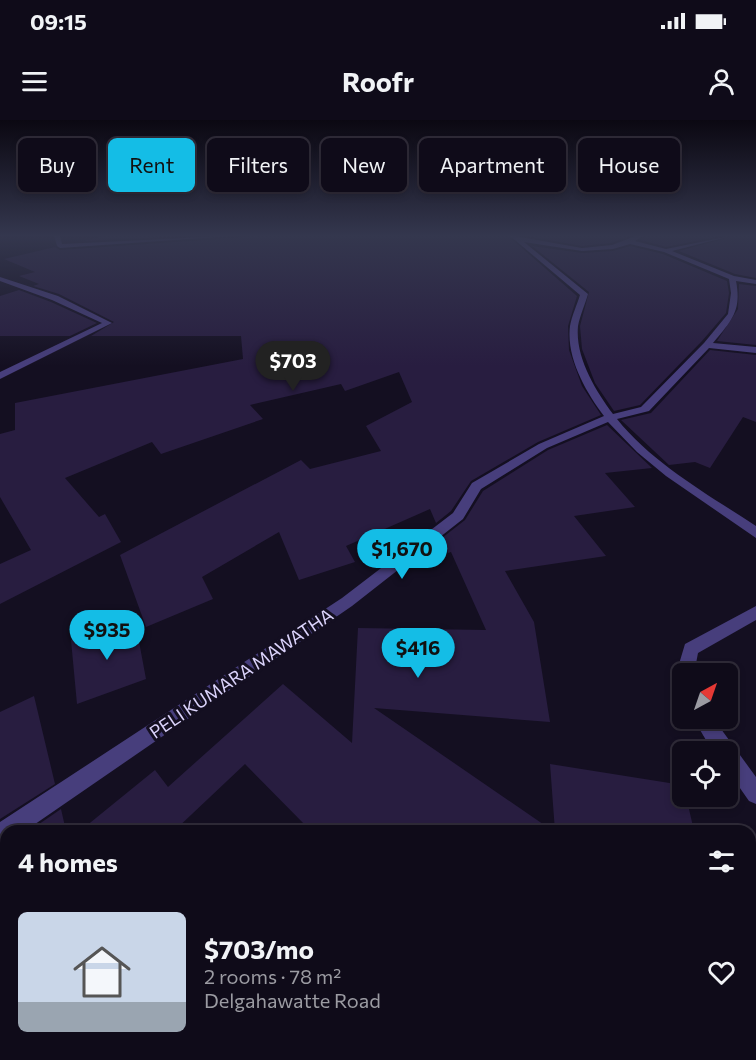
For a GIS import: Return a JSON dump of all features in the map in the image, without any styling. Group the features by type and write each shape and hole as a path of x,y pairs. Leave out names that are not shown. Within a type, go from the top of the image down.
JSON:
{"street":[{"path":"0,279 56,298 108,323 0,376"},
{"path":"565,279 584,294 574,331 578,367 609,418 649,456 756,533"},
{"name":"PELI KUMARA MAWATHA","path":"15,825 347,602 459,516 476,486 543,446 609,418 645,409 708,345 732,314 735,294 732,279"},
{"path":"737,279 756,282"},
{"path":"708,345 756,350"},
{"path":"688,663 691,649 756,612"},
{"path":"738,769 756,794"}],"building":[{"path":"26,279 557,279 577,296 568,326 569,350 582,386 601,415 538,442 471,481 451,511 436,523 430,509 346,546 355,562 299,580 279,532 202,577 213,599 146,627 120,555 301,460 310,469 381,451 366,426 412,402 399,372 345,391 341,384 250,405 263,419 161,454 152,442 65,478 99,517 105,514 121,542 0,604 0,564 31,550 0,497 0,434 15,430 15,403 243,359 241,336 91,336 114,322 59,294 33,286 39,284"},
{"path":"573,279 722,279 727,281 729,293 726,313 640,405 614,411 595,383 582,349 580,326 589,292"},
{"path":"739,284 756,286 756,345 717,341 738,309"},
{"path":"19,290 97,323 70,336 0,336 0,296"},
{"path":"710,350 756,355 756,422 743,417 710,468 695,462 669,465 621,420 651,413"},
{"path":"607,425 652,468 605,473 635,507 574,516 606,556 505,571 534,622 550,722 374,708 544,825 305,825 245,764 180,825 87,825 155,770 168,787 283,684 352,743 358,628 486,630 451,552 448,553 442,538 465,520 483,491 548,450"},
{"path":"135,620 146,679 77,704 71,640"},
{"path":"34,696 55,784 0,819 0,712"},
{"path":"550,764 672,783 672,807 689,807 693,825 555,825"},
{"path":"61,809 65,825 38,825"}]}
